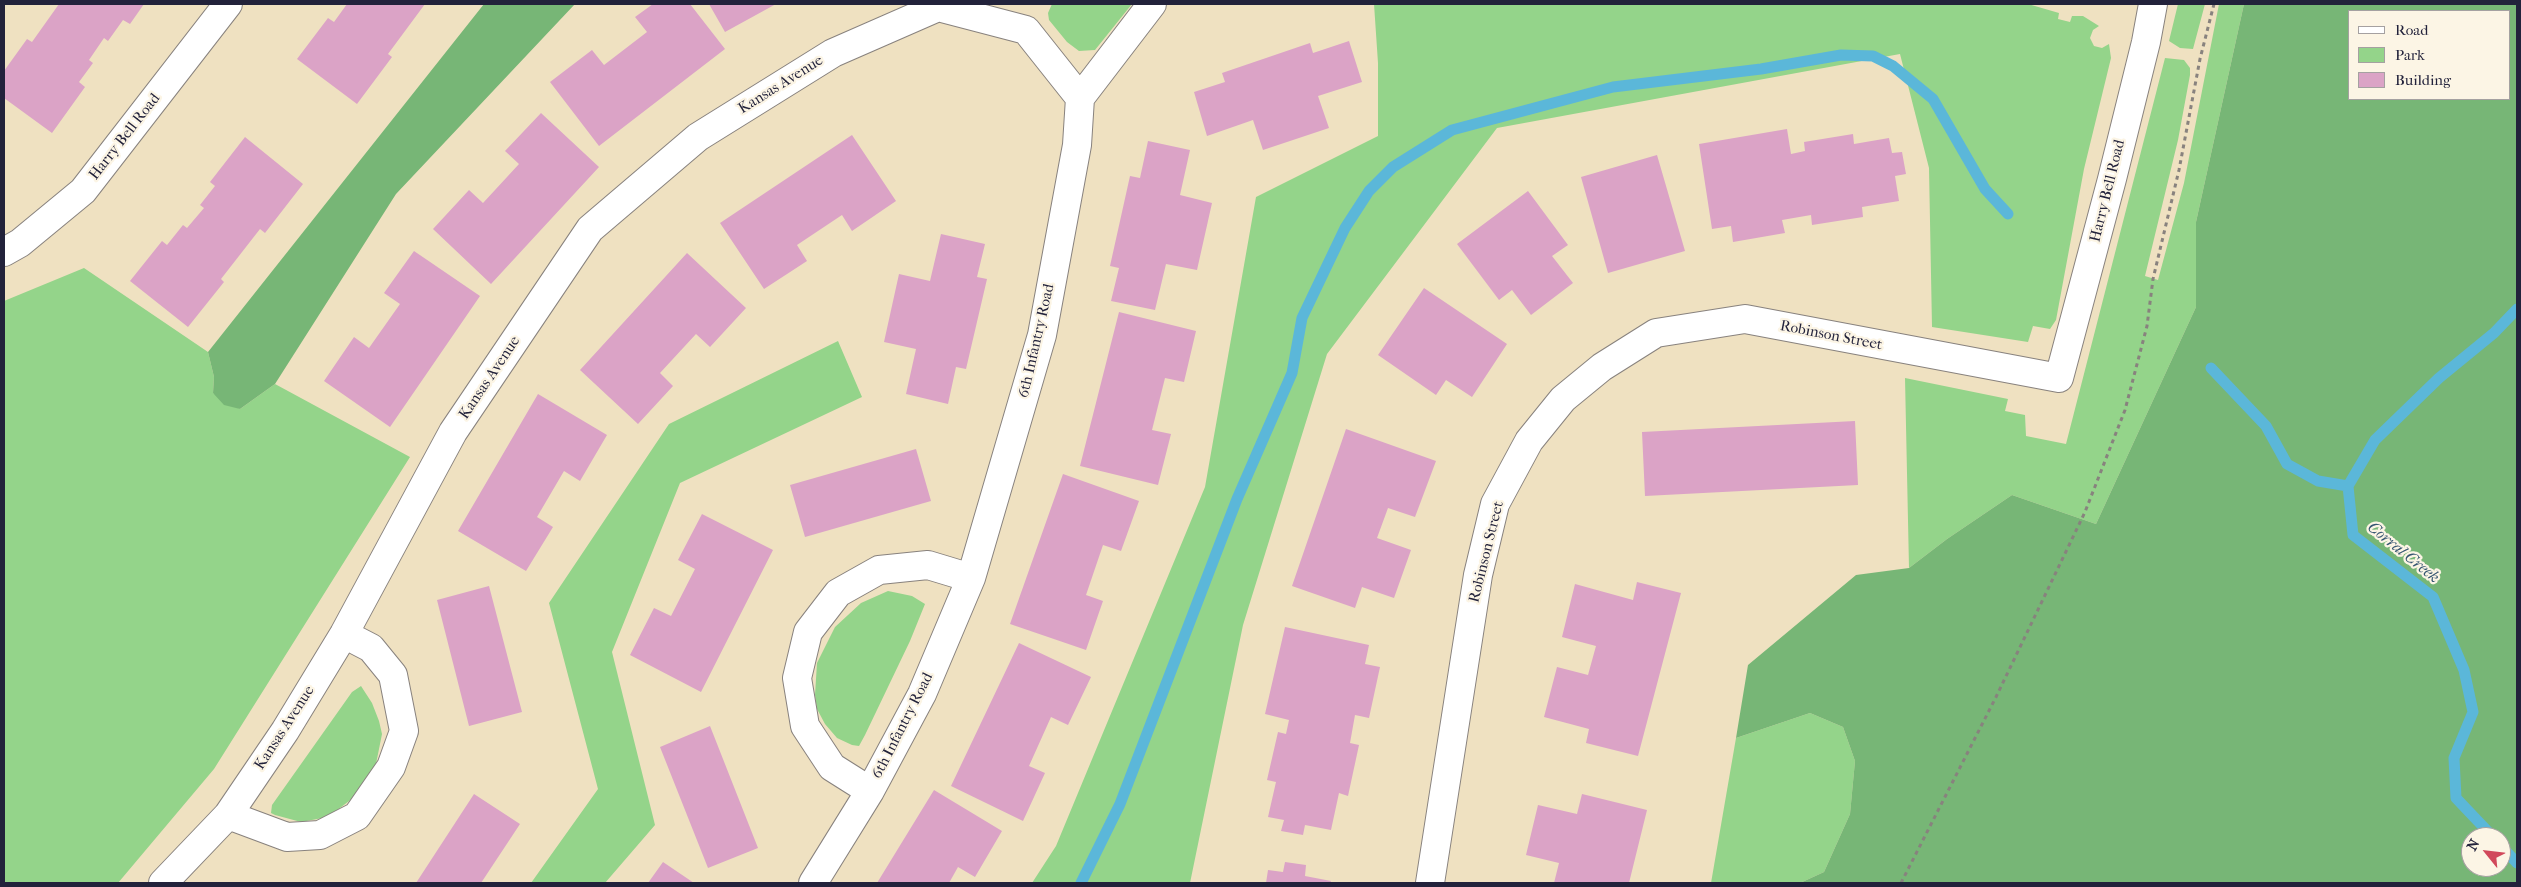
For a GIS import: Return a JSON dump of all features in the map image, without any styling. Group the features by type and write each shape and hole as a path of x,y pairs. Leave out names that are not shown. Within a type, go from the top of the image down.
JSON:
{"street":[{"name":"Harry Bell Road","path":"4,252 20,243 83,192 228,4"},
{"path":"942,5 1026,30 1080,98 1152,4"},
{"name":"Harry Bell Road","path":"2058,378 2112,179 2146,42 2152,4"},
{"name":"Kansas Avenue","path":"163,883 228,815 285,731 344,634 454,432 590,229 698,137 833,53 942,5"},
{"name":"6th Infantry Road","path":"813,883 870,791 922,694 971,578 1042,335 1077,145 1080,98"},
{"name":"Robinson Street","path":"1430,883 1478,575 1496,504 1529,441 1563,400 1602,367 1656,333 1745,320 2058,378"},
{"name":"6th Infantry Road","path":"870,791 832,767 805,726 797,678 808,632 838,593 879,570 928,565 971,578"},
{"path":"228,815 287,837 320,835 357,816 391,767 404,731 393,675 371,648 344,634"}],"path":[{"path":"1901,883 1996,697 2085,512 2125,410 2147,326 2153,279 2179,170 2200,59 2214,4"}],"green space":[{"path":"484,4 575,4 396,194 275,384 240,409 224,405 213,393 214,377 208,352"},
{"path":"1052,4 1132,4 1095,50 1079,51 1067,42 1049,20 1048,13"},
{"path":"1374,4 2028,4 2059,13 2058,19 2070,22 2072,16 2083,16 2099,26 2093,30 2090,38 2094,46 2102,48 2109,44 2111,58 2084,169 2056,320 2050,329 2033,326 2028,342 1932,327 1929,168 1900,54 1497,128 1327,354 1243,625 1190,883 1032,883 1056,846 1205,487 1256,197 1378,136 1378,63"},
{"path":"2178,4 2205,4 2193,49 2180,48 2169,41"},
{"path":"2219,4 2244,4 2196,222 2196,307 2096,524 2012,495 1947,539 1909,568 1905,378 2008,399 2005,411 2025,415 2026,436 2066,444 2165,58 2184,60 2190,68 2190,75 2178,140 2145,276 2158,280 2184,183"},
{"path":"2244,4 2517,4 2517,883 1800,883 1824,872 1850,814 1855,761 1843,727 1810,713 1736,738 1748,665 1856,575 1909,568 1947,539 2012,495 2096,524 2196,307 2196,222"},
{"path":"84,268 208,352 214,377 213,393 240,409 275,384 410,457 214,769 118,883 4,883 4,301"},
{"path":"838,341 862,397 680,483 612,652 655,825 605,883 531,883 598,789 549,603 669,424"},
{"path":"888,591 912,596 925,604 910,641 865,735 859,746 852,745 837,738 825,724 817,709 815,695 817,663 835,627 861,603"},
{"path":"361,686 372,703 382,734 376,764 368,780 357,795 328,817 301,822 271,813 272,805 352,692"},
{"path":"1810,713 1843,727 1855,761 1850,814 1824,872 1800,883 1711,883 1736,738"}],"building":[{"path":"59,4 144,4 130,24 123,20 108,41 104,38 89,60 93,63 79,82 85,87 52,133 4,98 4,71 27,39 32,42"},
{"path":"347,4 425,4 388,54 392,57 357,104 297,59 328,18 334,22"},
{"path":"653,4 690,4 725,49 599,146 550,82 592,50 604,65 647,32 635,17"},
{"path":"709,4 776,4 725,32"},
{"path":"1349,41 1362,82 1318,96 1329,128 1263,150 1253,120 1207,136 1194,92 1225,82 1222,73 1310,43 1313,53"},
{"path":"541,113 599,167 491,284 433,229 469,190 483,203 519,164 505,151"},
{"path":"1787,129 1791,154 1805,151 1804,142 1853,134 1854,144 1889,138 1892,153 1902,152 1906,174 1895,176 1899,201 1862,207 1863,217 1812,225 1811,215 1782,220 1785,233 1733,242 1731,226 1712,229 1699,144"},
{"path":"852,135 896,201 852,231 842,215 797,245 807,261 764,289 720,223"},
{"path":"245,137 303,184 265,233 260,229 221,279 224,282 188,327 130,281 162,241 167,245 183,225 187,228 204,208 200,205 215,186 210,182"},
{"path":"1148,141 1190,150 1180,195 1212,203 1197,270 1166,264 1155,310 1111,301 1119,268 1110,266 1130,176 1140,178"},
{"path":"1657,155 1685,251 1608,273 1581,177"},
{"path":"1528,191 1568,245 1552,256 1573,283 1531,315 1512,290 1499,300 1457,244"},
{"path":"941,234 985,244 977,277 987,279 966,369 956,367 948,404 906,394 916,349 884,342 899,274 930,281"},
{"path":"414,251 480,296 390,427 324,381 354,337 369,348 400,304 384,293"},
{"path":"687,253 746,308 710,347 696,334 660,373 673,386 638,424 580,370"},
{"path":"1424,288 1507,344 1472,397 1446,380 1436,395 1378,355"},
{"path":"1119,312 1196,331 1184,382 1165,378 1152,430 1171,434 1158,485 1080,466"},
{"path":"538,394 607,435 580,481 564,471 537,517 553,527 526,571 458,531"},
{"path":"1855,421 1858,485 1645,496 1642,432"},
{"path":"1346,429 1436,461 1415,517 1388,508 1377,538 1411,550 1394,598 1362,587 1355,608 1292,586"},
{"path":"916,449 931,501 805,537 790,485"},
{"path":"1063,474 1139,501 1121,551 1103,545 1086,595 1103,601 1086,650 1010,624"},
{"path":"702,514 773,550 701,692 630,655 654,608 671,616 695,569 678,560"},
{"path":"1637,582 1681,593 1638,756 1586,743 1589,729 1544,717 1557,667 1588,675 1596,646 1562,637 1575,584 1633,600"},
{"path":"489,586 522,712 469,726 437,600"},
{"path":"1285,627 1369,645 1365,664 1380,667 1369,718 1355,715 1350,743 1359,745 1348,796 1339,793 1331,830 1305,825 1303,835 1281,831 1284,820 1268,817 1276,782 1267,780 1278,732 1286,734 1289,720 1265,714"},
{"path":"1019,643 1091,677 1068,725 1051,717 1029,766 1045,773 1023,821 951,786"},
{"path":"710,726 758,848 708,868 660,747"},
{"path":"934,790 1002,831 975,877 958,867 949,883 877,883"},
{"path":"474,794 520,824 481,883 416,883"},
{"path":"1582,794 1647,810 1629,883 1554,883 1559,863 1526,855 1538,805 1577,814"},
{"path":"663,862 694,883 648,883"},
{"path":"1285,862 1306,865 1305,876 1331,881 1330,883 1266,883 1268,870 1283,872"}],"waterway":[{"path":"1081,883 1120,804 1237,499 1292,373 1302,318 1345,228 1369,191 1393,167 1452,130 1613,87 1761,69 1841,55 1873,56 1893,66 1933,99 1985,189 2008,214"},
{"name":"Corral Creek","path":"2484,827 2456,798 2454,758 2473,712 2464,670 2433,597 2353,535 2348,486 2375,440 2439,378 2494,333 2517,309"},
{"path":"2211,368 2266,426 2287,464 2318,481 2348,486"},
{"name":"Corral Creek","path":"2511,857 2517,863"}]}
